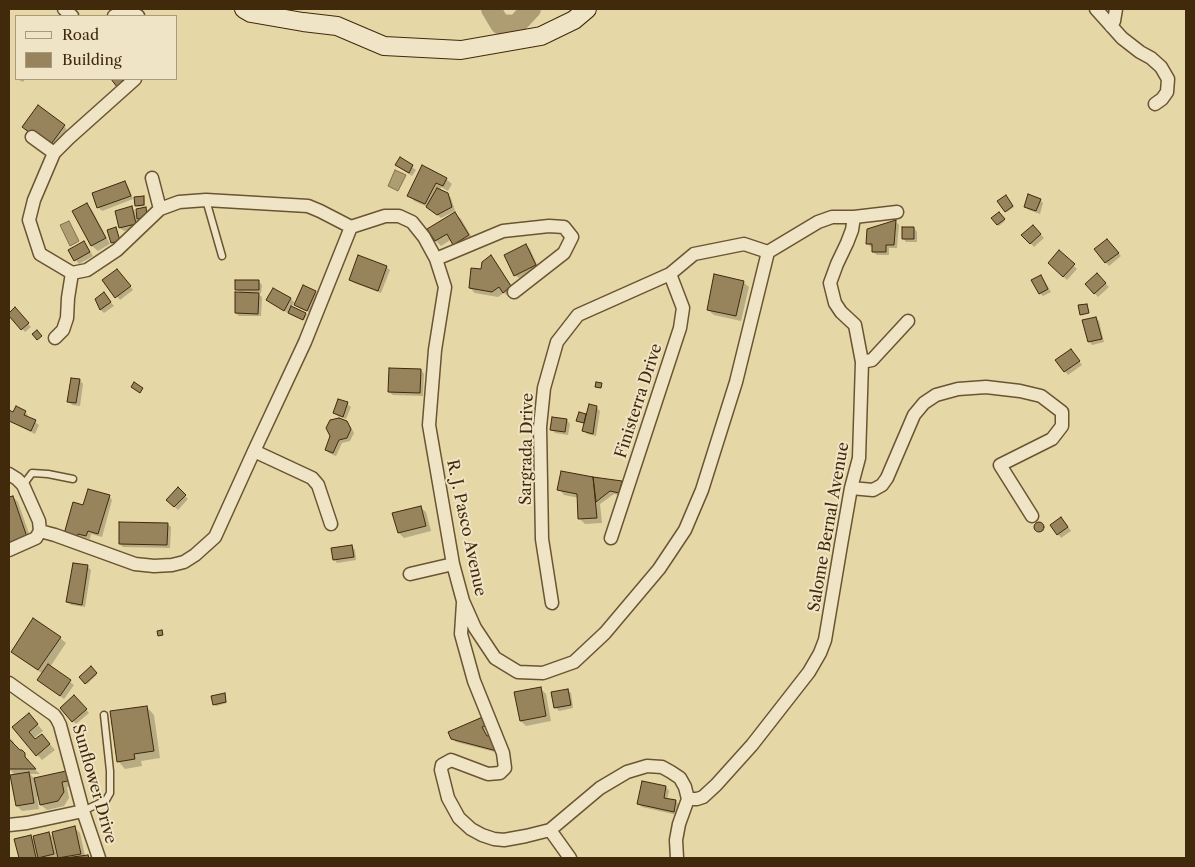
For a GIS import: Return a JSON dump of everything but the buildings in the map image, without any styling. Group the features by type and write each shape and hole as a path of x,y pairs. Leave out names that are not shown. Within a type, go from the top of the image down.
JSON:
{"street":[{"path":"244,9 251,13 336,26 384,46 461,50 541,36 574,20 587,9"},
{"path":"1096,9 1126,41 1161,67 1168,79 1167,92 1155,104"},
{"path":"1111,26 1116,9"},
{"path":"117,15 123,13 133,15"},
{"path":"40,531 135,564 154,566 184,562 216,537 254,450 305,342 351,227 308,206 206,200 179,202 160,209 117,250 87,270 72,273 40,254 30,220 34,200 54,153 134,80"},
{"path":"32,137 54,153"},
{"path":"152,178 160,209"},
{"path":"768,252 818,222 832,217 854,217 897,212"},
{"name":"R. J. Pasco Avenue","path":"351,227 385,216 399,216 412,222 424,237 436,260 445,287 434,350 429,425 453,564 463,601 475,628 496,658 518,672 544,673 574,662 605,633 659,569 684,530 702,490 736,382 768,252"},
{"name":"Salome Bernal Avenue","path":"688,799 703,797 752,745 809,672 826,640 851,488 859,458 862,362 855,325 841,312 835,303 830,283 852,230 854,217"},
{"path":"436,260 503,231 564,226 572,237 564,253 514,292"},
{"name":"Sargrada Drive","path":"552,603 542,540 540,427 544,388 557,342 578,315 670,274 694,254 744,244 768,252"},
{"path":"56,338 64,330 67,318 72,273"},
{"name":"Finisterra Drive","path":"611,538 680,328 682,308 670,274"},
{"path":"862,362 872,360 908,320"},
{"path":"851,488 873,490 882,485 887,478 914,415 924,403 936,395 958,389 986,387 1020,391 1041,396 1062,412 1062,426 1052,439 1000,465 1032,516"},
{"path":"254,450 312,478 318,485 331,524"},
{"path":"9,474 23,485 39,522 40,531 36,538 9,550"},
{"path":"410,574 453,564"},
{"path":"463,601 461,634 474,680 503,753 505,768 500,773 488,774 451,760 442,765 448,798 459,818 471,829 489,838 504,840 550,830 600,788 626,772 647,766 662,767 680,778 688,799 676,840 676,858"},
{"name":"Sunflower Drive","path":"9,684 57,719 99,858"},
{"path":"9,824 27,823 84,811"},
{"path":"550,830 570,858"}],"lane":[{"path":"206,200 222,256"},
{"path":"23,485 32,473 73,479"},
{"path":"84,811 106,800 110,793 110,770 104,715"}],"shaded area":[{"path":"395,170 406,175 398,191 388,186"},
{"path":"69,221 79,241 70,246 60,225"}],"waterway":[{"path":"491,9 500,24 516,25 531,9"}]}
